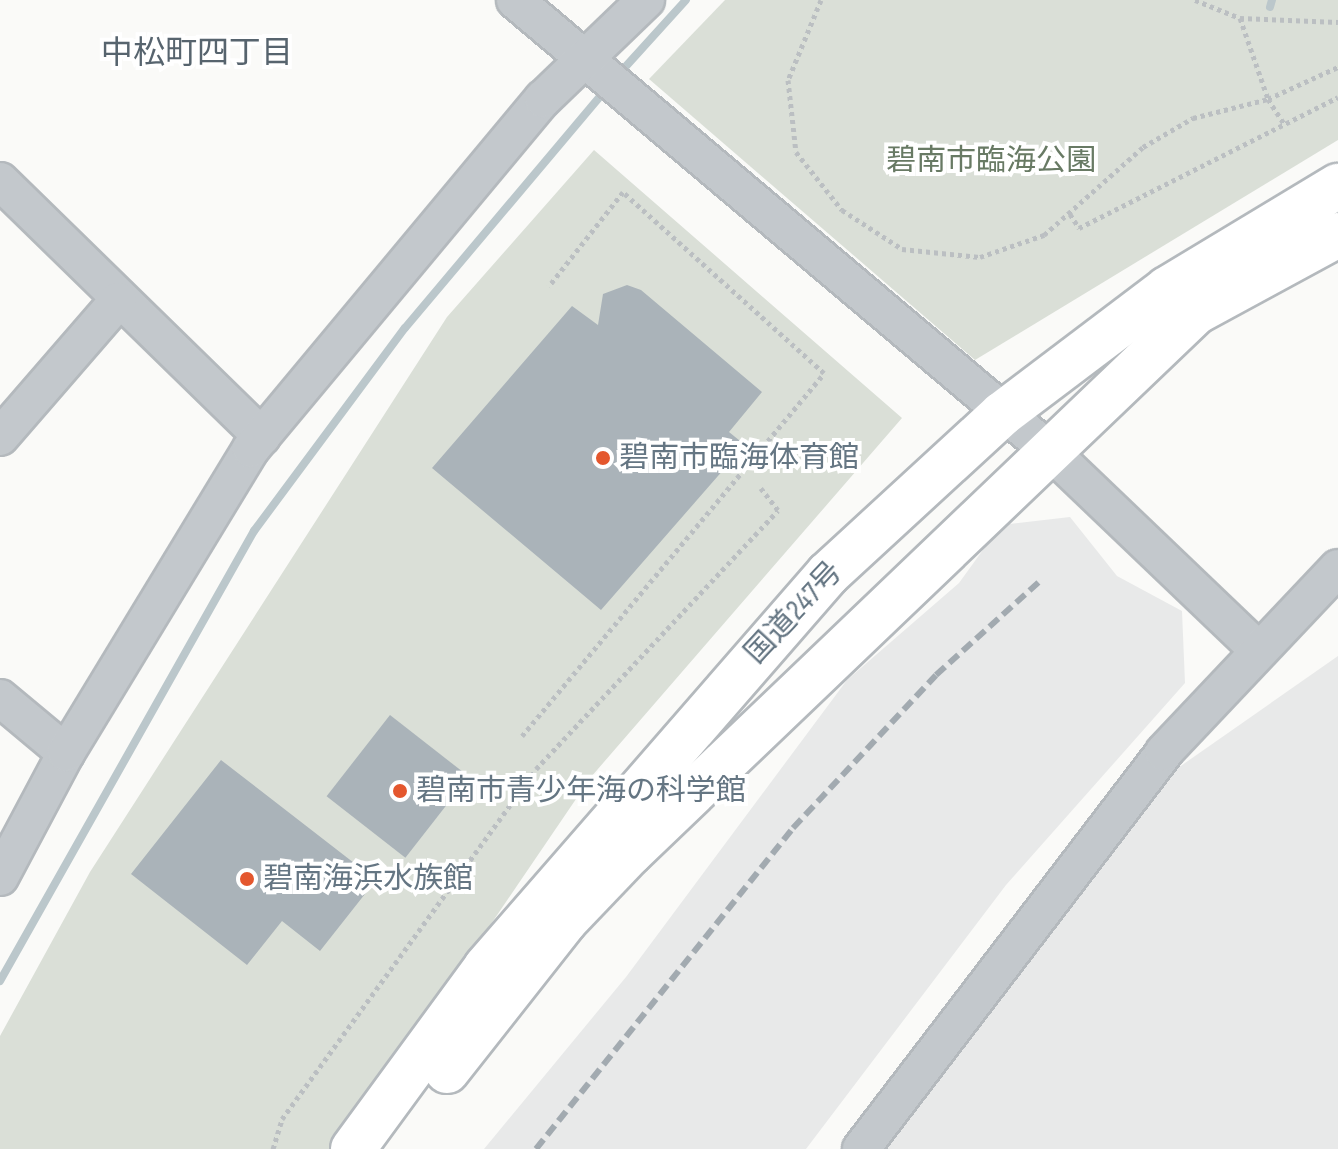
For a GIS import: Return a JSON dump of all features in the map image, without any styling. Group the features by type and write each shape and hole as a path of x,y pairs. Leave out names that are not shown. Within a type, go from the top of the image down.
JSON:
{"highway":[{"name":"国道247号","path":"353,1149 486,967 714,699 828,574 1002,414 1167,289 1338,186"},
{"name":"国道247号","path":"389,1149 565,921 1196,312 1338,235"}],"street":[{"path":"515,0 678,143 1052,453 1256,648"},
{"path":"0,877 66,753 262,437 543,99 590,66 646,0"},
{"path":"0,181 118,301 262,437"},
{"path":"0,437 118,301"},
{"path":"861,1149 1164,752 1256,648 1338,568"},
{"path":"0,698 66,753"}],"path":[{"path":"821,0 788,80 796,152 842,210 902,249 980,257 1044,235 1143,147 1193,118 1268,99 1338,67"},
{"path":"1195,0 1240,18 1338,22"},
{"path":"1240,18 1268,99 1284,124"},
{"path":"1070,214 1079,228 1338,97"},
{"path":"522,736 824,373 623,192 549,286"},
{"path":"273,1149 282,1119 536,769 778,510 761,488"}],"shaded area":[{"path":"1070,517 1117,576 1182,611 1185,683 1006,885 806,1149 484,1149 626,977 847,680 959,583 1001,525"},
{"path":"1338,656 1338,1149 865,1149 1155,784"}],"green space":[{"name":"碧南市臨海公園","path":"725,0 1338,0 1338,140 975,360 649,79"},
{"path":"594,150 902,418 591,777 338,1149 0,1149 0,1036 90,872 447,317"}],"building":[{"path":"627,285 641,290 762,392 729,432 745,445 601,610 432,468 572,306 598,325 603,294"},
{"path":"390,715 469,777 405,858 327,796"},
{"path":"221,760 376,880 320,951 282,921 247,965 131,874"}],"waterway":[{"path":"618,75 686,0"},
{"path":"1270,7 1272,0"},
{"path":"0,981 254,531 405,328 607,88"}],"railway":[{"path":"536,1149 793,828 936,675 1040,581"}],"place":[{"name":"碧南市臨海体育館","path":"603,458"},
{"name":"碧南市青少年海の科学館","path":"400,791"},
{"name":"碧南海浜水族館","path":"247,879"}],"district":[{"name":"中松町四丁目","path":"197,54"}]}
